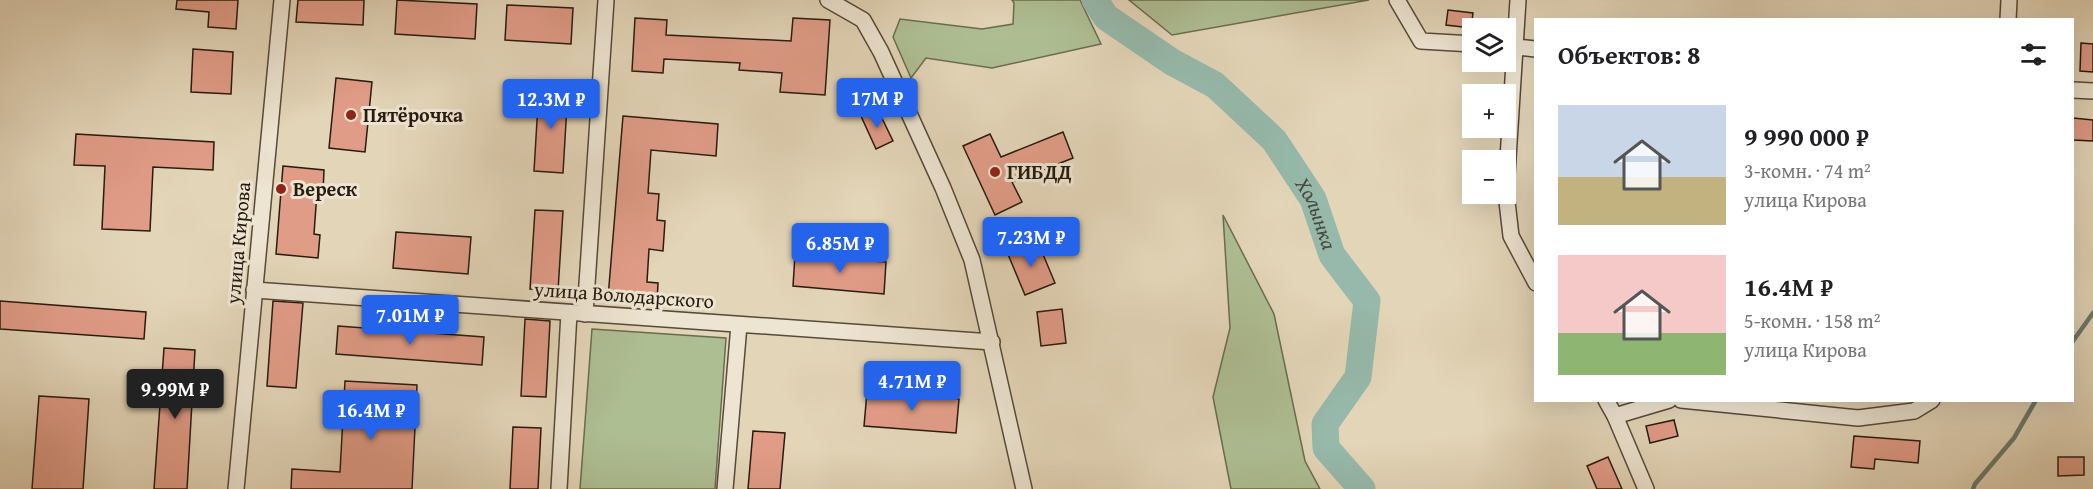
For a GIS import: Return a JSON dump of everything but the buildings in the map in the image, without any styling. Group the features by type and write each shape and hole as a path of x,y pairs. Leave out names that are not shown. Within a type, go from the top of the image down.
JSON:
{"street":[{"name":"улица Кирова","path":"236,489 282,0"},
{"path":"585,314 606,0"},
{"path":"828,0 863,20 881,51 909,118 943,188 972,260 1024,489"},
{"path":"1397,0 1421,41 1462,43"},
{"path":"1515,18 1518,0"},
{"path":"2008,18 2009,0"},
{"path":"1516,47 1534,49"},
{"path":"1507,150 1509,72"},
{"path":"2074,90 2093,91"},
{"path":"1507,204 1511,236 1534,279"},
{"name":"улица Володарского","path":"254,290 992,342"},
{"path":"559,489 569,313"},
{"path":"725,489 739,324"},
{"path":"1607,402 1616,416 1646,489"},
{"path":"1616,416 1662,402"},
{"path":"1701,402 1858,418 1914,411 1929,402"}],"green space":[{"path":"1012,0 1080,0 1101,44 992,68 926,58 911,78 893,37 900,19 982,29 1013,24 1014,3"},
{"path":"1129,0 1369,0 1172,35"},
{"path":"1223,215 1274,314 1305,461 1320,489 1231,489 1213,397 1230,328"},
{"path":"592,329 726,338 715,489 580,489"}],"waterway":[{"name":"Холынка","path":"1095,0 1106,17 1172,62 1215,85 1274,140 1313,199 1332,255 1367,301 1358,377 1325,424 1326,448 1362,489"},
{"path":"2074,340 2093,313"},
{"path":"1973,489 2014,438 2035,402"}],"place":[{"name":"Пятёрочка","path":"351,115"},
{"name":"ГИБДД","path":"995,172"},
{"name":"Вереск","path":"281,189"}]}
